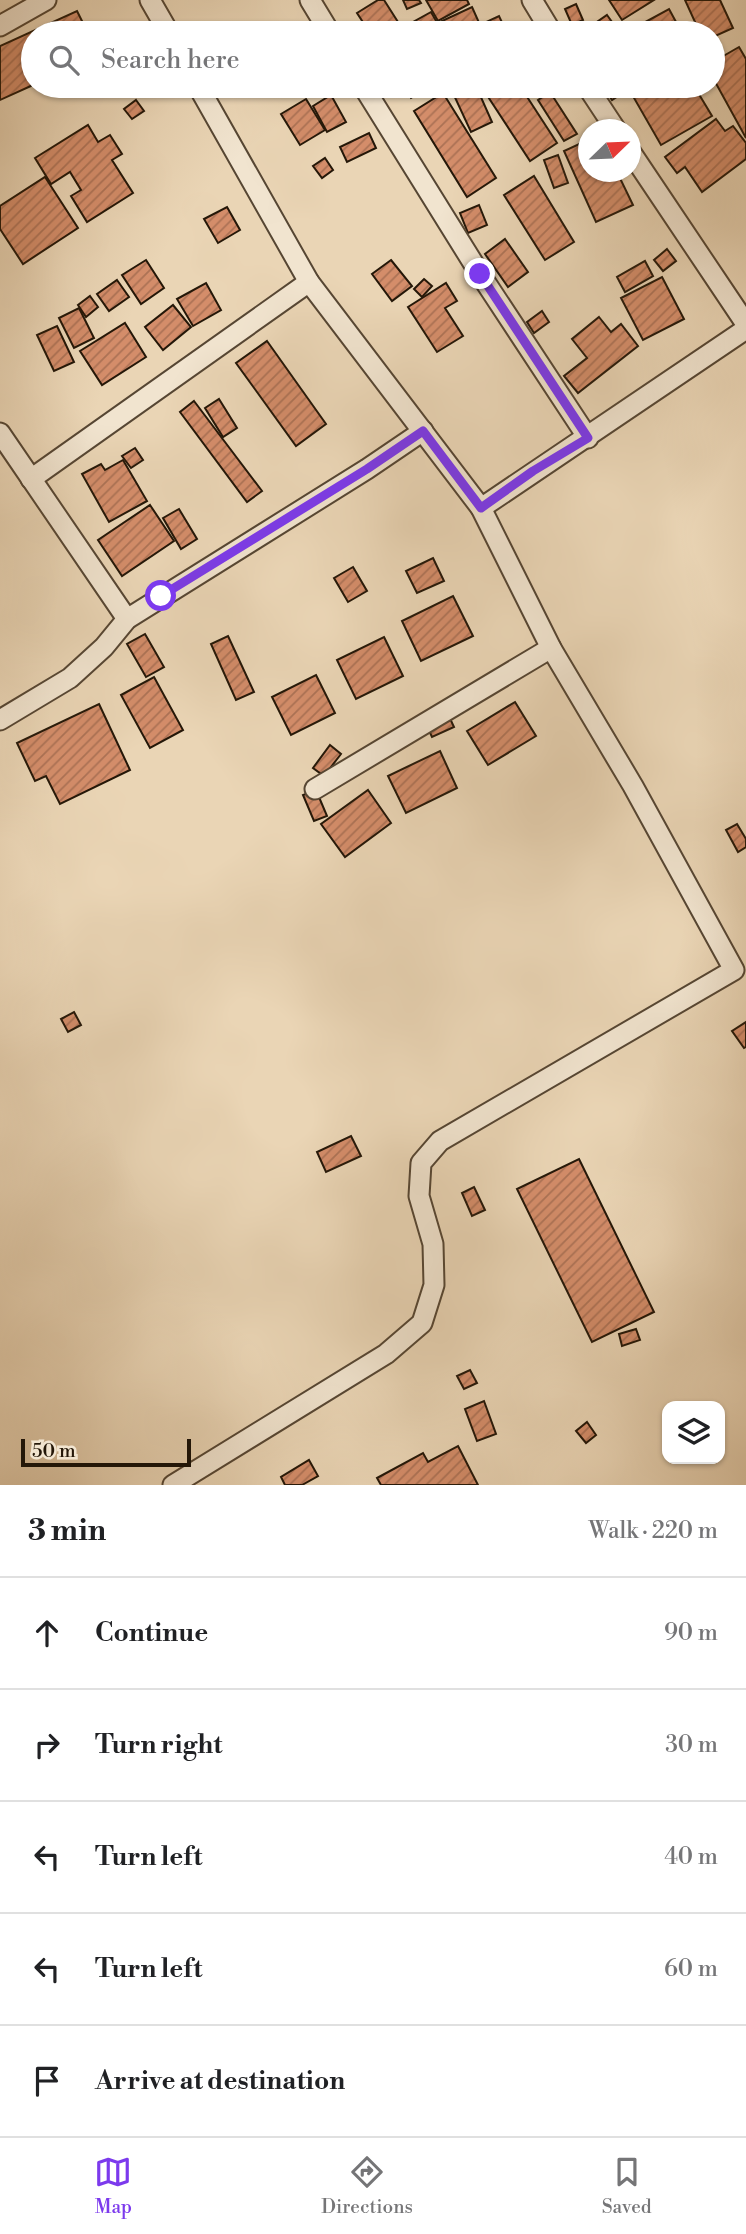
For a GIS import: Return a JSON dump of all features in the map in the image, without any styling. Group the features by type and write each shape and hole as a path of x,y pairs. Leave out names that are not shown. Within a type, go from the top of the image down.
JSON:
{"street":[{"path":"0,26 46,0"},
{"path":"150,0 162,21"},
{"path":"310,0 323,21"},
{"path":"532,0 545,21"},
{"path":"173,1485 386,1354 422,1323 434,1284 433,1244 419,1196 421,1163 440,1141 734,970 633,786 551,648 481,508 309,282 205,98"},
{"path":"370,98 480,274 588,438"},
{"path":"595,98 610,119"},
{"path":"481,508 533,471 588,438 746,327 641,165"},
{"path":"31,479 309,282"},
{"path":"0,719 70,678 104,647 127,619 423,431"},
{"path":"0,433 127,619"},
{"path":"315,789 551,648"}],"building":[{"path":"378,0 384,0 397,21 362,21 357,13"},
{"path":"403,0 419,0 421,3 407,9"},
{"path":"426,0 467,0 469,4 438,21"},
{"path":"609,0 654,0 622,20"},
{"path":"685,0 720,0 733,28 725,32 725,21 695,21"},
{"path":"576,4 583,20 570,21 565,9"},
{"path":"472,7 478,21 442,21"},
{"path":"669,9 676,21 647,21"},
{"path":"77,11 82,21 55,21"},
{"path":"431,12 436,21 415,21"},
{"path":"607,15 611,21 598,21"},
{"path":"499,16 501,21 488,21"},
{"path":"21,36 21,90 0,100 0,46"},
{"path":"739,47 746,59 746,138 724,98 725,55"},
{"path":"326,98 333,98 346,122 327,132 313,106"},
{"path":"435,98 446,98 496,178 467,197 414,111"},
{"path":"455,98 481,98 492,122 471,132"},
{"path":"489,98 528,98 557,143 530,161"},
{"path":"554,98 577,134 564,141 538,100"},
{"path":"634,98 701,98 712,116 661,145"},
{"path":"306,99 325,130 300,145 281,114"},
{"path":"136,100 144,111 132,119 124,109"},
{"path":"716,119 725,131 733,126 746,143 746,159 702,192 685,167 677,173 665,157"},
{"path":"88,125 98,142 110,135 122,154 112,160 133,193 87,222 71,196 81,190 70,172 51,184 35,158"},
{"path":"369,133 376,148 347,162 340,147"},
{"path":"578,145 578,182 622,182 633,205 596,222 564,151"},
{"path":"558,155 568,183 554,188 544,160"},
{"path":"325,158 333,170 322,178 313,166"},
{"path":"534,176 574,242 545,260 504,195"},
{"path":"45,177 78,228 23,264 0,229 0,206"},
{"path":"479,205 487,225 468,233 460,213"},
{"path":"227,207 240,230 218,243 204,219"},
{"path":"505,239 528,272 508,287 485,254"},
{"path":"667,249 676,261 663,271 654,260"},
{"path":"146,260 164,288 141,304 122,275"},
{"path":"391,260 412,286 392,301 372,274"},
{"path":"645,261 653,276 625,292 617,277"},
{"path":"662,277 684,319 643,340 621,298"},
{"path":"424,279 432,286 422,297 414,289"},
{"path":"117,280 129,297 109,311 97,294"},
{"path":"206,283 221,310 193,326 177,299"},
{"path":"446,283 457,301 445,308 463,336 437,352 408,307"},
{"path":"90,296 98,307 86,317 78,305"},
{"path":"173,305 191,327 163,350 145,327"},
{"path":"79,308 94,338 74,348 59,318"},
{"path":"542,311 549,322 534,333 527,322"},
{"path":"599,317 611,332 621,324 638,346 578,393 564,376 587,358 572,339"},
{"path":"125,323 146,357 102,385 80,351"},
{"path":"57,326 74,362 54,371 37,335"},
{"path":"267,341 326,424 296,446 236,363"},
{"path":"219,399 237,428 223,437 205,408"},
{"path":"194,401 262,491 247,502 180,412"},
{"path":"135,448 143,460 131,468 122,456"},
{"path":"123,460 147,501 109,522 82,474 101,464 105,470"},
{"path":"150,505 174,541 122,576 98,540"},
{"path":"179,509 197,539 181,549 163,518"},
{"path":"433,558 444,581 417,593 406,571"},
{"path":"353,567 367,591 348,602 334,578"},
{"path":"453,596 473,636 421,661 402,621"},
{"path":"145,634 164,667 146,677 127,644"},
{"path":"228,636 254,692 236,700 211,644"},
{"path":"384,637 403,676 356,699 337,660"},
{"path":"316,675 335,713 291,735 272,697"},
{"path":"154,677 183,730 150,748 121,695"},
{"path":"515,702 536,736 488,765 467,731"},
{"path":"99,704 130,770 60,804 46,776 35,781 17,743"},
{"path":"446,710 454,727 432,737 424,720"},
{"path":"330,745 341,754 324,776 313,768"},
{"path":"440,751 457,788 406,813 388,776"},
{"path":"316,790 327,816 314,821 303,795"},
{"path":"368,790 391,823 345,857 321,824"},
{"path":"737,824 746,839 746,847 738,852 726,830"},
{"path":"74,1012 81,1025 68,1032 61,1019"},
{"path":"746,1022 746,1047 744,1048 732,1031"},
{"path":"351,1136 361,1156 326,1172 317,1152"},
{"path":"579,1159 654,1312 592,1342 517,1189"},
{"path":"474,1187 485,1210 472,1216 462,1193"},
{"path":"636,1329 640,1340 622,1346 619,1334"},
{"path":"470,1370 477,1383 464,1389 457,1376"},
{"path":"484,1401 496,1434 477,1441 465,1409"},
{"path":"587,1422 596,1435 586,1443 576,1431"},
{"path":"458,1446 478,1485 381,1485 377,1478 423,1453 428,1462"},
{"path":"309,1460 318,1476 302,1485 285,1485 281,1477"}],"route":[{"path":"161,596 367,469 423,431 481,508 533,471 588,438 480,274"}]}
